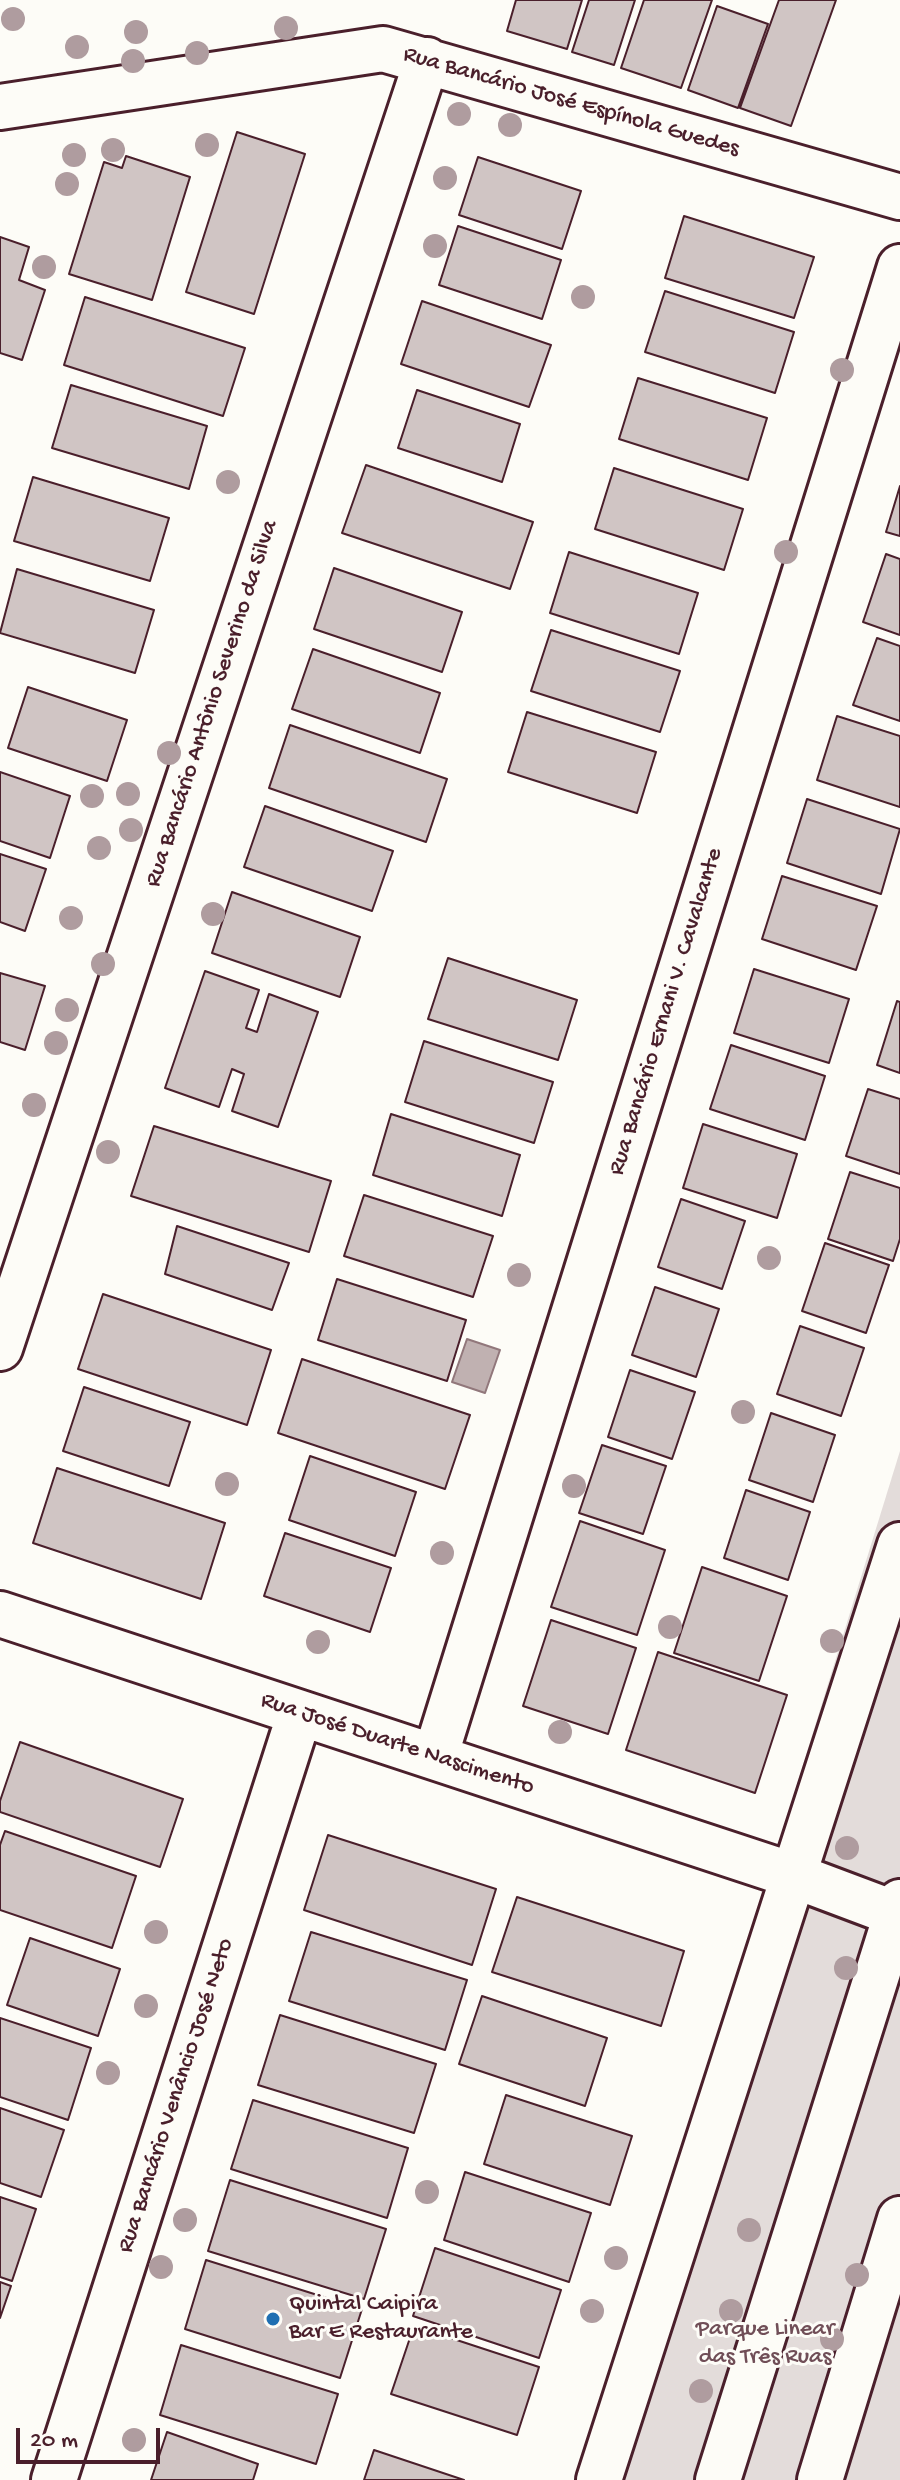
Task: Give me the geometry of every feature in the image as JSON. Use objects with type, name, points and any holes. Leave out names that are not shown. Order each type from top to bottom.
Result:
[{"type":"street","name":"Rua Bancário José Espínola Guedes","points":[[0,107],[383,49],[900,197]]},
{"type":"street","name":"Rua Bancário Antônio Severino da Silva","points":[[0,1348],[427,60]]},
{"type":"street","name":"Rua Bancário Ernani V. Cavalcante","points":[[435,1757],[900,267]]},
{"type":"street","points":[[599,2480],[900,1545]]},
{"type":"street","name":"Rua José Duarte Nascimento","points":[[0,1614],[898,1908]]},
{"type":"street","name":"Rua Bancário Venâncio José Neto","points":[[54,2480],[300,1713]]},
{"type":"street","points":[[718,2480],[898,1908]]},
{"type":"street","points":[[820,2480],[900,2219]]},
{"type":"green space","name":"Parque Linear das Três Ruas","points":[[900,1451],[900,2480],[582,2480]]},
{"type":"shaded area","points":[[467,1339],[500,1350],[485,1393],[452,1382]]},
{"type":"building","points":[[516,0],[582,0],[567,49],[507,31]]},
{"type":"building","points":[[589,0],[635,0],[614,65],[572,52]]},
{"type":"building","points":[[644,0],[712,0],[681,88],[621,68]]},
{"type":"building","points":[[779,0],[836,0],[791,126],[740,108]]},
{"type":"building","points":[[717,6],[768,24],[738,108],[688,90]]},
{"type":"building","points":[[237,132],[305,154],[254,314],[186,292]]},
{"type":"building","points":[[126,156],[190,177],[152,300],[69,274],[104,162],[122,168]]},
{"type":"building","points":[[478,157],[581,191],[562,249],[459,215]]},
{"type":"building","points":[[684,216],[814,257],[794,318],[665,278]]},
{"type":"building","points":[[458,226],[561,260],[542,319],[439,285]]},
{"type":"building","points":[[0,237],[29,247],[19,280],[45,290],[22,360],[0,353]]},
{"type":"building","points":[[665,291],[794,332],[775,393],[645,352]]},
{"type":"building","points":[[85,297],[245,348],[223,416],[64,365]]},
{"type":"building","points":[[422,301],[551,345],[529,407],[401,364]]},
{"type":"building","points":[[638,378],[767,418],[748,480],[619,439]]},
{"type":"building","points":[[71,385],[207,426],[189,489],[52,448]]},
{"type":"building","points":[[417,390],[520,424],[502,482],[398,448]]},
{"type":"building","points":[[366,465],[533,522],[510,589],[342,533]]},
{"type":"building","points":[[614,468],[743,509],[724,570],[595,529]]},
{"type":"building","points":[[33,477],[169,518],[150,581],[14,541]]},
{"type":"building","points":[[900,486],[900,536],[886,532]]},
{"type":"building","points":[[569,552],[698,593],[679,654],[550,613]]},
{"type":"building","points":[[886,554],[900,559],[900,635],[863,622]]},
{"type":"building","points":[[334,568],[462,612],[442,672],[314,629]]},
{"type":"building","points":[[17,569],[154,610],[135,673],[0,633]]},
{"type":"building","points":[[551,630],[680,671],[660,732],[531,691]]},
{"type":"building","points":[[877,638],[900,646],[900,721],[853,705]]},
{"type":"building","points":[[313,649],[440,693],[420,753],[292,709]]},
{"type":"building","points":[[28,687],[127,720],[107,781],[8,748]]},
{"type":"building","points":[[527,712],[656,752],[637,813],[508,772]]},
{"type":"building","points":[[837,716],[900,736],[900,807],[817,780]]},
{"type":"building","points":[[290,725],[447,779],[426,842],[269,788]]},
{"type":"building","points":[[0,772],[70,796],[50,858],[0,841]]},
{"type":"building","points":[[807,799],[900,829],[881,894],[787,863]]},
{"type":"building","points":[[265,806],[393,851],[372,911],[244,867]]},
{"type":"building","points":[[0,854],[46,869],[25,931],[0,922]]},
{"type":"building","points":[[782,876],[877,906],[856,970],[762,939]]},
{"type":"building","points":[[232,892],[360,937],[340,997],[212,953]]},
{"type":"building","points":[[448,958],[577,1000],[558,1060],[428,1019]]},
{"type":"building","points":[[754,969],[849,999],[829,1063],[734,1033]]},
{"type":"building","points":[[205,971],[259,990],[246,1028],[257,1032],[269,994],[318,1012],[278,1127],[232,1111],[244,1074],[232,1069],[219,1107],[165,1088]]},
{"type":"building","points":[[0,973],[45,986],[25,1050],[0,1042]]},
{"type":"building","points":[[897,1001],[900,1002],[900,1073],[877,1065]]},
{"type":"building","points":[[424,1041],[553,1082],[534,1143],[405,1102]]},
{"type":"building","points":[[731,1045],[825,1076],[805,1140],[710,1109]]},
{"type":"building","points":[[868,1089],[900,1099],[900,1174],[846,1156]]},
{"type":"building","points":[[391,1114],[520,1155],[502,1216],[373,1175]]},
{"type":"building","points":[[703,1124],[797,1154],[777,1218],[683,1188]]},
{"type":"building","points":[[154,1126],[331,1181],[309,1252],[131,1196]]},
{"type":"building","points":[[850,1172],[900,1188],[900,1239],[893,1261],[828,1239]]},
{"type":"building","points":[[364,1195],[493,1236],[473,1297],[344,1256]]},
{"type":"building","points":[[681,1199],[745,1221],[722,1289],[658,1267]]},
{"type":"building","points":[[177,1226],[289,1263],[272,1310],[165,1274]]},
{"type":"building","points":[[825,1243],[889,1265],[866,1333],[802,1311]]},
{"type":"building","points":[[337,1279],[466,1320],[447,1381],[318,1340]]},
{"type":"building","points":[[655,1287],[719,1309],[696,1377],[632,1355]]},
{"type":"building","points":[[103,1294],[271,1350],[247,1425],[78,1369]]},
{"type":"building","points":[[800,1326],[864,1348],[841,1416],[777,1394]]},
{"type":"building","points":[[302,1359],[470,1415],[445,1489],[278,1433]]},
{"type":"building","points":[[630,1370],[695,1392],[672,1459],[608,1437]]},
{"type":"building","points":[[84,1387],[190,1422],[169,1486],[63,1451]]},
{"type":"building","points":[[771,1413],[835,1435],[813,1502],[749,1480]]},
{"type":"building","points":[[602,1445],[666,1466],[643,1534],[579,1513]]},
{"type":"building","points":[[310,1456],[416,1492],[395,1556],[289,1520]]},
{"type":"building","points":[[57,1468],[225,1523],[201,1599],[33,1543]]},
{"type":"building","points":[[746,1490],[810,1512],[788,1580],[724,1558]]},
{"type":"building","points":[[580,1521],[665,1550],[637,1635],[551,1607]]},
{"type":"building","points":[[285,1533],[391,1568],[370,1632],[264,1596]]},
{"type":"building","points":[[702,1567],[787,1596],[759,1681],[674,1653]]},
{"type":"building","points":[[551,1620],[636,1648],[608,1734],[523,1706]]},
{"type":"building","points":[[658,1652],[787,1695],[755,1793],[626,1750]]},
{"type":"building","points":[[20,1742],[183,1799],[160,1867],[0,1812],[0,1801]]},
{"type":"building","points":[[5,1831],[136,1876],[112,1948],[0,1910],[0,1845]]},
{"type":"building","points":[[328,1835],[496,1889],[472,1965],[304,1910]]},
{"type":"building","points":[[517,1897],[684,1951],[661,2026],[492,1972]]},
{"type":"building","points":[[311,1932],[467,1980],[445,2050],[289,2001]]},
{"type":"building","points":[[30,1938],[120,1969],[98,2036],[7,2005]]},
{"type":"building","points":[[482,1996],[607,2038],[585,2106],[459,2064]]},
{"type":"building","points":[[280,2015],[436,2064],[414,2133],[258,2085]]},
{"type":"building","points":[[0,2018],[91,2048],[68,2120],[0,2097]]},
{"type":"building","points":[[506,2095],[632,2136],[610,2205],[484,2164]]},
{"type":"building","points":[[253,2100],[408,2148],[387,2218],[231,2169]]},
{"type":"building","points":[[0,2108],[64,2130],[41,2197],[0,2183]]},
{"type":"building","points":[[465,2172],[591,2213],[569,2282],[444,2240]]},
{"type":"building","points":[[230,2180],[386,2229],[364,2299],[208,2251]]},
{"type":"building","points":[[0,2197],[36,2209],[12,2281],[0,2277]]},
{"type":"building","points":[[435,2248],[561,2290],[539,2358],[413,2316]]},
{"type":"building","name":"Quintal Caipira Bar E Restaurante","points":[[206,2260],[362,2309],[340,2378],[185,2329]]},
{"type":"building","points":[[0,2282],[11,2286],[0,2318]]},
{"type":"building","points":[[414,2326],[539,2367],[517,2435],[391,2394]]},
{"type":"building","points":[[181,2345],[338,2394],[316,2464],[160,2415]]},
{"type":"building","points":[[167,2432],[258,2464],[253,2480],[151,2480]]},
{"type":"building","points":[[374,2450],[464,2480],[364,2480]]},
{"type":"place","name":"Quintal Caipira Bar E Restaurante","points":[[273,2319]]}]
